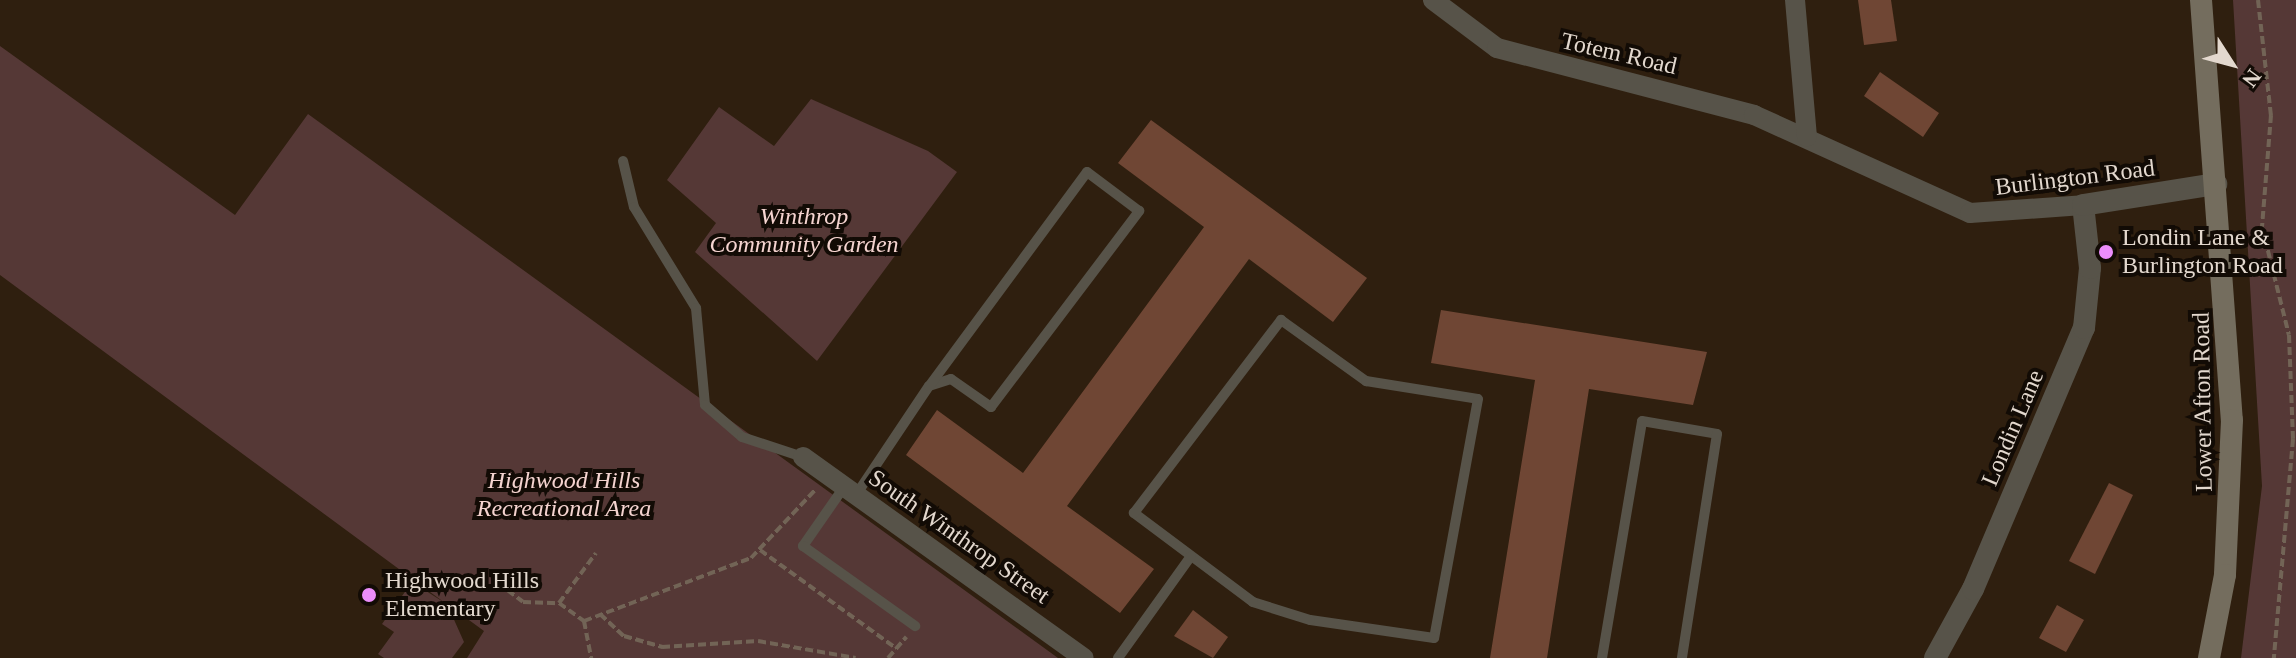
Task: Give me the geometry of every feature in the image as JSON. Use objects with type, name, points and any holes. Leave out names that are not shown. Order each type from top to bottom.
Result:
[{"type":"main road","name":"Lower Afton Road","points":[[2201,0],[2230,323],[2233,486],[2209,658]]},
{"type":"street","name":"Totem Road","points":[[1433,0],[1497,48],[1704,100],[1807,136]]},
{"type":"street","points":[[1795,0],[1807,136]]},
{"type":"street","name":"Burlington Road","points":[[1807,136],[1904,189],[1970,213],[2083,205],[2216,184]]},
{"type":"street","name":"Londin Lane","points":[[1935,658],[1973,589],[2084,328],[2090,268],[2083,205]]},
{"type":"street","name":"South Winthrop Street","points":[[803,457],[1084,658]]},
{"type":"lane","points":[[623,161],[634,207],[696,308],[705,405],[742,437],[803,457]]},
{"type":"lane","points":[[915,626],[803,546],[843,486],[929,386],[1087,172],[1139,211],[991,407],[951,379],[929,386]]},
{"type":"lane","points":[[1281,320],[1366,381],[1478,399],[1434,638],[1310,620],[1253,602],[1191,556],[1134,513],[1281,320]]},
{"type":"lane","points":[[1602,658],[1642,421],[1717,434],[1682,658]]},
{"type":"lane","points":[[1118,658],[1191,556]]},
{"type":"path","points":[[2258,0],[2271,115],[2262,227],[2289,335],[2293,439],[2274,658]]},
{"type":"path","points":[[584,621],[760,550],[843,486]]},
{"type":"path","points":[[760,550],[896,648]]},
{"type":"path","points":[[559,603],[596,553]]},
{"type":"path","points":[[498,583],[523,602],[559,603],[584,621],[591,658]]},
{"type":"path","points":[[600,614],[624,636],[662,647],[758,641],[856,658]]},
{"type":"path","points":[[888,658],[915,626]]},
{"type":"green space","points":[[2233,0],[2296,0],[2296,658],[2241,658],[2262,486]]},
{"type":"green space","name":"Highwood Hills Recreational Area","points":[[0,46],[235,215],[308,114],[1058,658],[467,658],[484,631],[447,604],[464,642],[452,658],[384,658],[378,654],[394,632],[382,624],[412,582],[445,603],[0,275]]},
{"type":"green space","name":"Winthrop Community Garden","points":[[811,99],[928,151],[957,172],[817,361],[695,252],[716,223],[667,180],[719,107],[774,146]]},
{"type":"building","points":[[1858,0],[1891,0],[1897,41],[1864,45]]},
{"type":"building","points":[[1880,72],[1939,113],[1923,137],[1864,96]]},
{"type":"building","points":[[1151,120],[1367,278],[1333,322],[1249,259],[1067,506],[1154,569],[1120,613],[906,455],[937,410],[1023,473],[1204,227],[1118,163]]},
{"type":"building","points":[[1441,310],[1707,352],[1693,405],[1589,389],[1547,658],[1490,658],[1535,380],[1431,363]]},
{"type":"building","points":[[2109,483],[2133,495],[2095,574],[2069,561]]},
{"type":"building","points":[[2057,605],[2084,620],[2066,652],[2039,638]]},
{"type":"building","points":[[1193,610],[1228,637],[1213,658],[1174,636]]},
{"type":"place","name":"Londin Lane & Burlington Road","points":[[2106,252]]},
{"type":"place","name":"Highwood Hills Elementary","points":[[369,595]]}]
